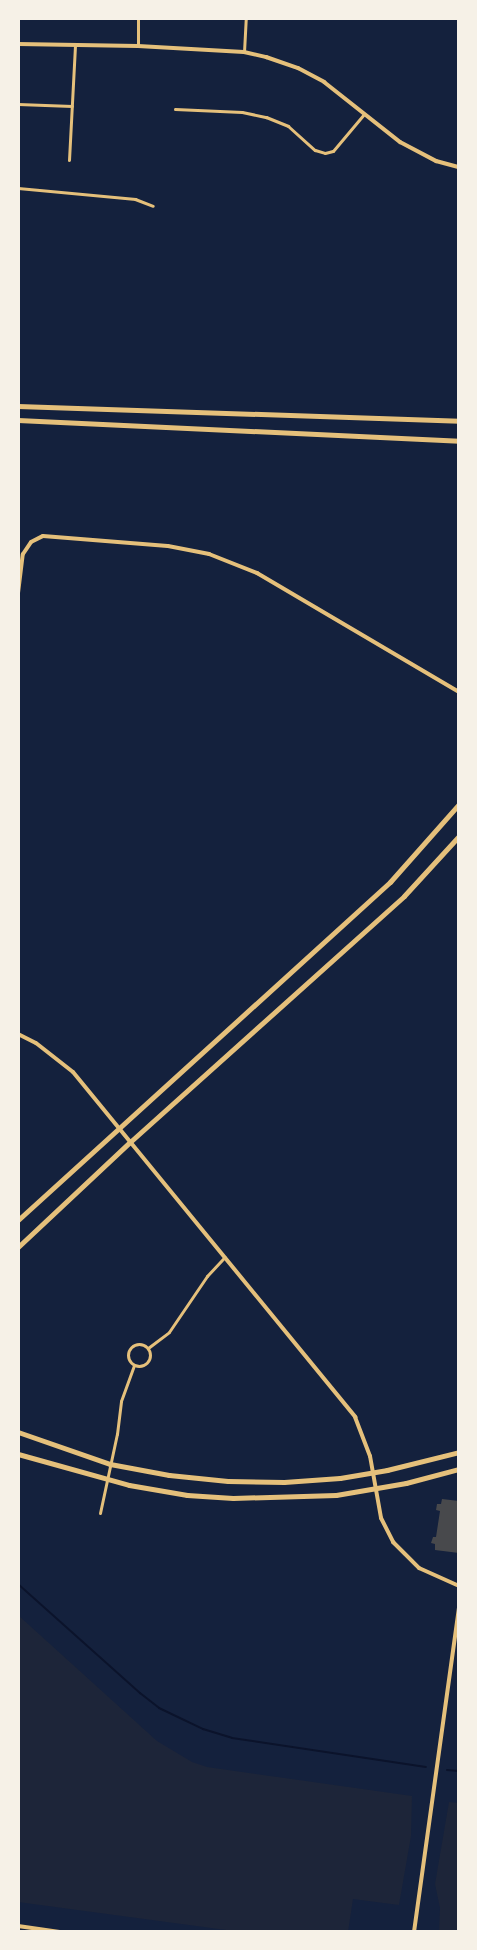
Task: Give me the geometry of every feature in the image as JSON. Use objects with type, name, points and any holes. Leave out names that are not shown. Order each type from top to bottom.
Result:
[{"type":"main road","points":[[18,406],[459,421]]},
{"type":"main road","points":[[18,420],[459,441]]},
{"type":"main road","points":[[18,1220],[390,882],[459,804]]},
{"type":"main road","points":[[18,1247],[130,1142],[404,896],[459,836]]},
{"type":"main road","points":[[18,1432],[110,1464],[169,1475],[228,1482],[304,1481],[373,1473],[459,1452]]},
{"type":"main road","points":[[18,1454],[106,1480],[161,1491],[241,1498],[309,1497],[375,1489],[459,1469]]},
{"type":"street","points":[[138,18],[138,46]]},
{"type":"street","points":[[244,52],[246,18]]},
{"type":"street","points":[[18,44],[138,46],[244,52],[266,57],[309,74],[400,142],[436,161],[459,167]]},
{"type":"street","points":[[69,160],[75,46]]},
{"type":"street","points":[[18,104],[72,106]]},
{"type":"street","points":[[175,109],[242,112],[266,117],[288,126],[315,150],[325,153],[333,151],[364,114]]},
{"type":"street","points":[[18,188],[135,199],[153,206]]},
{"type":"street","points":[[18,593],[23,554],[31,542],[43,536],[168,546],[234,562],[459,692]]},
{"type":"street","points":[[18,1034],[36,1043],[73,1072],[354,1417],[367,1446],[386,1530],[404,1556],[419,1568],[459,1586]]},
{"type":"street","points":[[148,1348],[169,1332],[207,1276],[225,1256]]},
{"type":"street","points":[[140,1344],[148,1348],[150,1356],[146,1364],[134,1365],[128,1358],[129,1349],[140,1344]]},
{"type":"street","points":[[100,1513],[121,1401],[134,1365]]},
{"type":"street","points":[[414,1932],[459,1606]]},
{"type":"street","points":[[18,1926],[60,1932]]},
{"type":"shaded area","points":[[18,1615],[157,1741],[192,1762],[207,1767],[412,1796],[411,1836],[399,1905],[353,1899],[348,1932],[241,1932],[18,1902]]},
{"type":"shaded area","points":[[449,1802],[459,1803],[459,1932],[439,1932],[440,1908],[435,1884]]},
{"type":"building","points":[[442,1499],[459,1501],[459,1553],[435,1550],[435,1544],[431,1543],[433,1537],[436,1537],[440,1511],[436,1510],[437,1504],[441,1504]]},
{"type":"waterway","points":[[18,1584],[159,1708],[203,1729],[232,1738],[426,1767]]},
{"type":"waterway","points":[[447,1770],[459,1771]]}]
